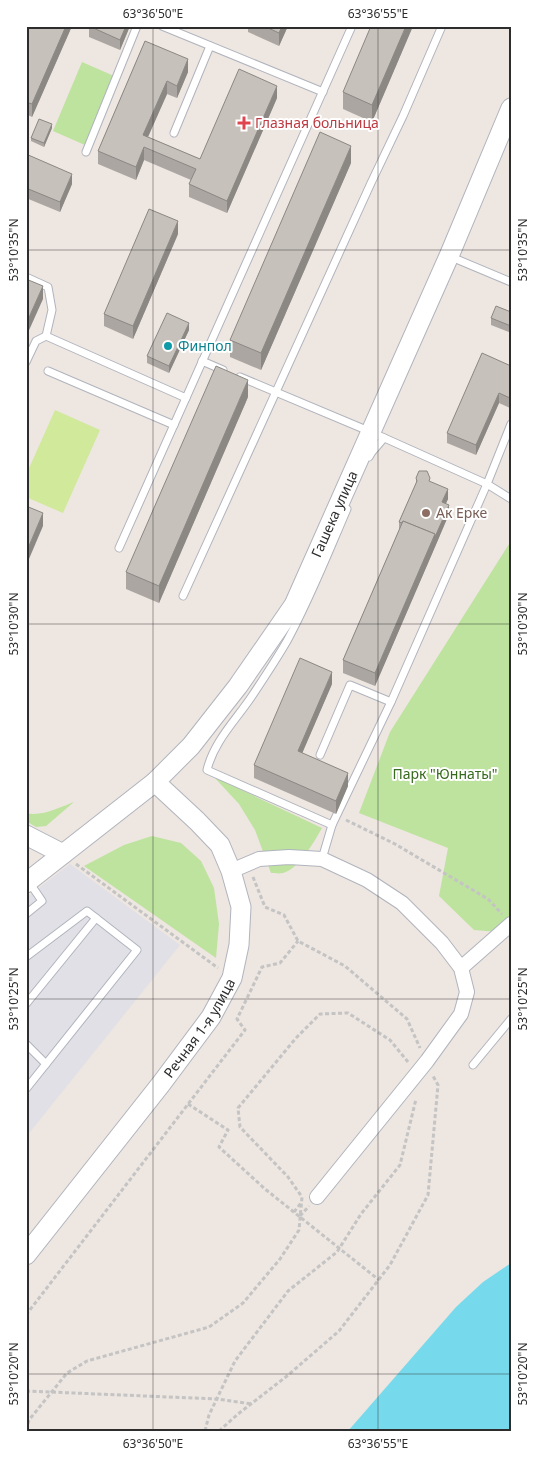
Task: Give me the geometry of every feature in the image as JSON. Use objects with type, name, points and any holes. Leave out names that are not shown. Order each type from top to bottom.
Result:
[{"type":"main road","name":"Гашека улица","points":[[28,882],[155,782],[191,746],[238,686],[294,605],[378,435],[448,256],[511,108]]},
{"type":"main road","name":"Речная 1-я улица","points":[[26,1255],[161,1084],[211,1017],[232,978],[239,945],[241,907],[231,870],[220,846],[198,821],[155,782]]},
{"type":"main road","points":[[26,834],[63,854]]},
{"type":"street","points":[[231,870],[259,860],[289,857],[322,860],[366,880],[402,903],[442,943],[461,968],[467,992],[461,1014],[414,1077],[317,1197]]},
{"type":"street","points":[[461,968],[509,926]]},
{"type":"lane","points":[[86,152],[137,26]]},
{"type":"lane","points":[[162,26],[323,92]]},
{"type":"lane","points":[[119,548],[352,26]]},
{"type":"lane","points":[[183,596],[403,116],[442,26]]},
{"type":"lane","points":[[174,133],[210,46]]},
{"type":"lane","points":[[448,256],[511,282]]},
{"type":"lane","points":[[26,277],[48,287],[52,310],[46,336]]},
{"type":"lane","points":[[46,336],[186,398]]},
{"type":"lane","points":[[26,362],[36,341],[46,336]]},
{"type":"lane","points":[[202,361],[378,435],[487,484],[511,499]]},
{"type":"lane","points":[[48,371],[174,425]]},
{"type":"lane","points":[[322,860],[336,815],[391,702],[487,484],[511,424]]},
{"type":"lane","points":[[368,460],[378,435]]},
{"type":"lane","points":[[332,825],[207,770],[210,758],[230,724],[252,697],[287,641],[349,504]]},
{"type":"lane","points":[[320,755],[350,685],[391,702]]},
{"type":"lane","points":[[26,914],[42,901],[28,882]]},
{"type":"lane","points":[[26,957],[87,911],[137,950],[26,1089]]},
{"type":"lane","points":[[26,1004],[96,918]]},
{"type":"lane","points":[[474,1065],[511,1020]]},
{"type":"lane","points":[[26,1044],[46,1064]]},
{"type":"path","points":[[336,815],[394,844],[488,899],[509,926]]},
{"type":"path","points":[[63,854],[232,978]]},
{"type":"path","points":[[26,1315],[245,1030],[237,1020],[262,967],[280,963],[298,942]]},
{"type":"path","points":[[26,1430],[29,1420],[67,1373],[87,1361],[209,1327],[243,1303],[280,1259],[299,1230],[302,1197],[288,1177],[240,1127],[238,1108],[296,1038],[320,1014],[348,1013],[390,1040],[409,1063],[418,1088],[400,1165],[361,1214],[339,1249],[288,1291],[235,1361],[209,1415],[205,1431]]},
{"type":"path","points":[[188,1104],[228,1130],[219,1146],[265,1189],[379,1280]]},
{"type":"path","points":[[26,1391],[217,1399],[252,1404]]},
{"type":"shaded area","points":[[70,864],[180,945],[26,1137],[26,898]]},
{"type":"green space","points":[[82,62],[114,76],[85,145],[53,131]]},
{"type":"green space","points":[[55,410],[100,430],[63,513],[26,497],[26,475]]},
{"type":"green space","name":"Парк \"Юннаты\"","points":[[511,541],[511,933],[474,930],[439,896],[448,848],[359,813],[390,732]]},
{"type":"green space","points":[[214,777],[322,828],[306,854],[295,866],[283,873],[271,873],[255,830],[239,804]]},
{"type":"green space","points":[[74,802],[46,826],[36,827],[26,821],[26,813],[45,813]]},
{"type":"green space","points":[[152,836],[181,843],[201,861],[214,888],[219,924],[216,958],[84,866],[124,845]]},
{"type":"water","points":[[511,1263],[511,1431],[348,1431],[456,1307],[483,1282]]},
{"type":"building","points":[[26,26],[66,26],[32,104],[26,102]]},
{"type":"building","points":[[89,26],[126,26],[120,40]]},
{"type":"building","points":[[264,26],[282,26],[279,33]]},
{"type":"building","points":[[371,26],[406,26],[372,105],[343,92]]},
{"type":"building","name":"Глазная больница","points":[[145,41],[188,59],[177,86],[167,81],[143,135],[200,159],[239,69],[277,86],[227,201],[189,184],[196,169],[144,147],[136,167],[98,151]]},
{"type":"building","points":[[39,119],[52,124],[44,143],[31,138]]},
{"type":"building","points":[[320,132],[351,146],[261,353],[230,340]]},
{"type":"building","points":[[26,154],[72,174],[60,202],[26,188]]},
{"type":"building","points":[[149,209],[178,221],[133,326],[104,314]]},
{"type":"building","points":[[26,279],[43,286],[26,324]]},
{"type":"building","points":[[496,306],[511,312],[511,326],[491,318]]},
{"type":"building","name":"Финпол","points":[[167,313],[189,323],[169,366],[147,356]]},
{"type":"building","points":[[482,353],[511,366],[511,397],[499,393],[476,445],[447,433]]},
{"type":"building","points":[[216,366],[248,380],[159,586],[126,572]]},
{"type":"building","name":"Ак Ерке","points":[[419,471],[427,471],[430,478],[429,481],[448,489],[442,502],[449,505],[435,537],[435,534],[403,521],[402,523],[399,522],[417,481],[416,478]]},
{"type":"building","points":[[26,506],[43,513],[26,553]]},
{"type":"building","points":[[403,521],[435,534],[375,673],[343,660]]},
{"type":"building","points":[[300,658],[332,672],[298,751],[348,773],[336,801],[254,765]]},
{"type":"place","name":"Глазная больница","points":[[244,123]]},
{"type":"place","name":"Финпол","points":[[168,346]]},
{"type":"place","name":"Ак Ерке","points":[[426,513]]}]
